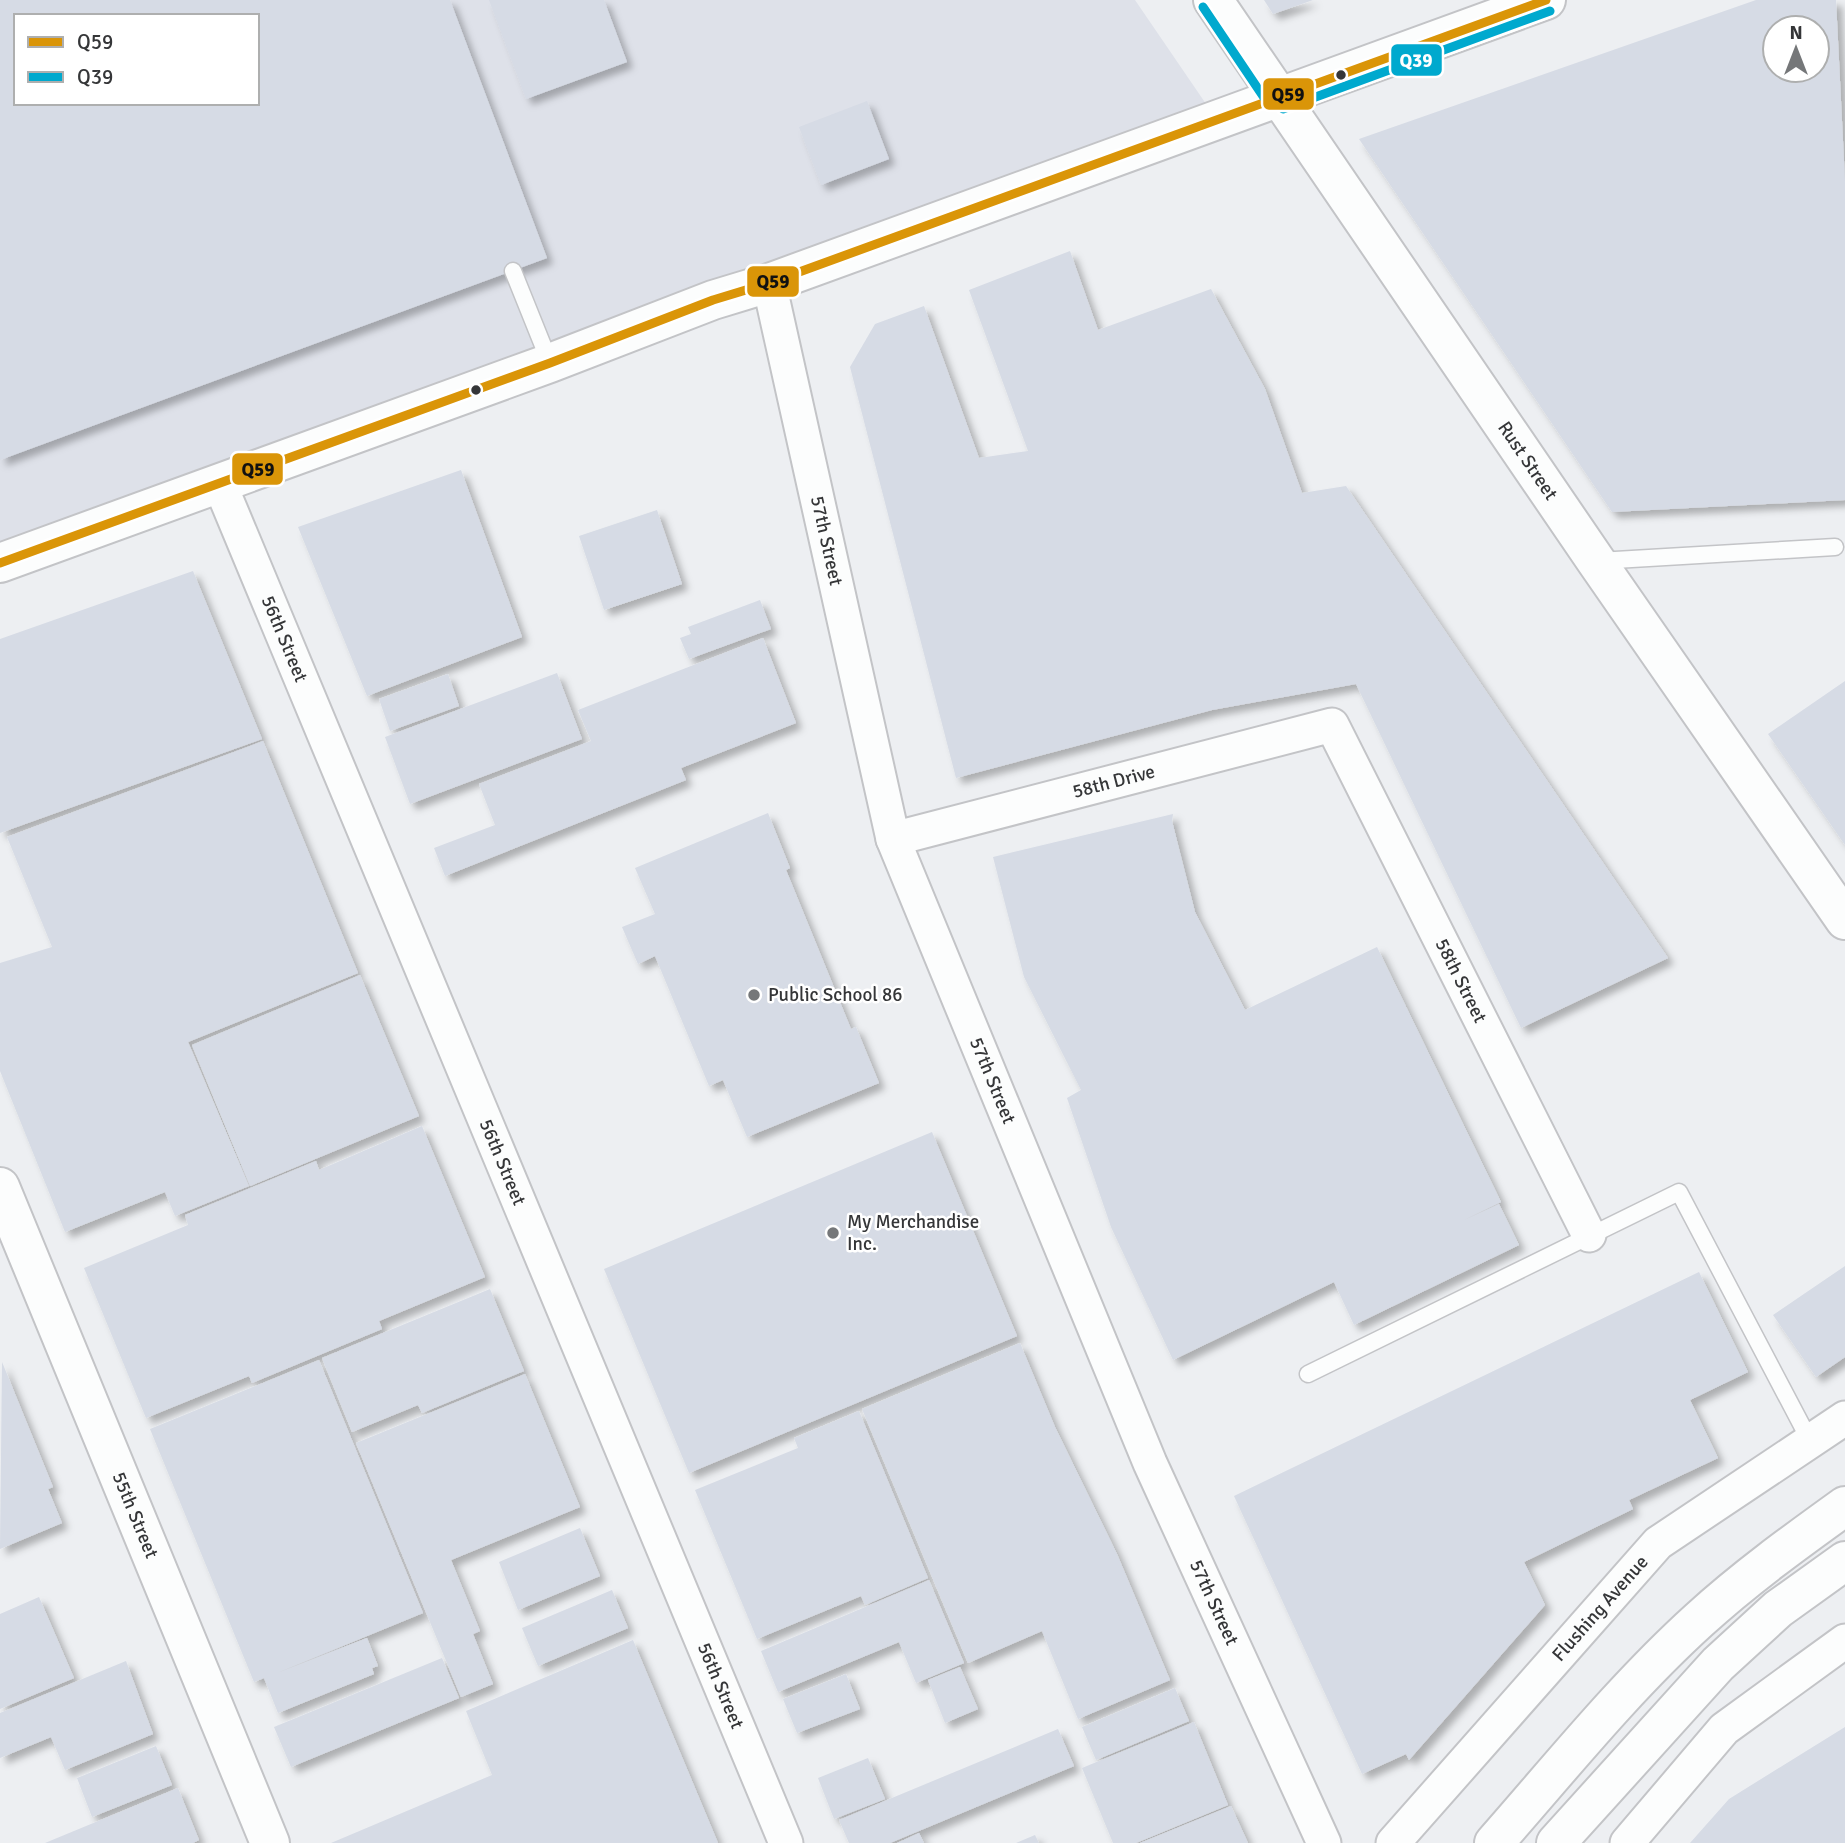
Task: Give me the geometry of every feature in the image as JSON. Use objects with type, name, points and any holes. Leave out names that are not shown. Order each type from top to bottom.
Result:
[{"type":"main road","name":"Rust Street","points":[[1213,0],[1845,920]]},
{"type":"main road","points":[[0,563],[550,363],[713,300],[769,283],[1546,0]]},
{"type":"main road","name":"55th Street","points":[[0,1187],[270,1843]]},
{"type":"main road","points":[[1494,1843],[1629,1690],[1698,1621],[1767,1562],[1845,1506]]},
{"type":"main road","points":[[1556,1843],[1718,1664],[1778,1609],[1845,1561]]},
{"type":"street","name":"57th Street","points":[[769,283],[893,839],[1150,1463],[1324,1843]]},
{"type":"street","name":"56th Street","points":[[219,482],[786,1843]]},
{"type":"street","name":"58th Drive","points":[[893,839],[1332,725]]},
{"type":"street","name":"58th Street","points":[[1332,725],[1590,1235]]},
{"type":"street","name":"Flushing Avenue","points":[[1393,1843],[1658,1544],[1845,1418]]},
{"type":"street","points":[[1628,1843],[1724,1729],[1845,1641]]},
{"type":"lane","points":[[513,271],[550,363]]},
{"type":"lane","points":[[1596,561],[1835,547]]},
{"type":"lane","points":[[1308,1374],[1679,1192],[1810,1441]]},
{"type":"shaded area","points":[[0,0],[1135,0],[1217,120],[0,563]]},
{"type":"building","points":[[0,0],[450,0],[547,258],[0,460]]},
{"type":"building","points":[[489,0],[604,0],[627,62],[526,99]]},
{"type":"building","points":[[1264,0],[1313,0],[1273,14]]},
{"type":"building","points":[[1756,0],[1836,0],[1845,181],[1845,500],[1612,512],[1359,139]]},
{"type":"building","points":[[867,101],[889,159],[821,185],[799,127]]},
{"type":"building","points":[[1070,251],[1098,330],[1211,289],[1265,389],[1302,493],[1346,486],[1668,958],[1521,1028],[1356,684],[1212,710],[956,778],[850,367],[875,324],[924,306],[979,458],[1028,451],[969,290]]},
{"type":"building","points":[[461,470],[522,637],[367,696],[298,527]]},
{"type":"building","points":[[657,510],[682,584],[604,610],[579,536]]},
{"type":"building","points":[[193,571],[262,739],[0,833],[0,639]]},
{"type":"building","points":[[760,600],[771,629],[689,659],[680,638],[691,634],[688,627]]},
{"type":"building","points":[[763,638],[796,723],[681,768],[686,780],[445,876],[434,848],[495,825],[479,784],[591,741],[578,710]]},
{"type":"building","points":[[557,673],[582,739],[410,804],[385,737]]},
{"type":"building","points":[[448,674],[459,706],[390,731],[379,699]]},
{"type":"building","points":[[1845,681],[1845,845],[1768,734]]},
{"type":"building","points":[[263,741],[358,973],[188,1042],[249,1186],[175,1216],[165,1192],[65,1232],[0,1071],[0,963],[52,947],[7,837]]},
{"type":"building","name":"Public School 86","points":[[768,813],[790,868],[786,870],[851,1029],[856,1027],[879,1083],[747,1137],[723,1080],[709,1086],[655,956],[638,964],[622,927],[655,914],[635,868]]},
{"type":"building","points":[[1173,814],[1172,821],[1195,912],[1245,1010],[1377,947],[1501,1202],[1464,1220],[1499,1204],[1519,1245],[1354,1325],[1334,1282],[1173,1360],[1111,1227],[1067,1098],[1081,1090],[1024,977],[993,857]]},
{"type":"building","points":[[360,975],[419,1116],[250,1186],[192,1045]]},
{"type":"building","points":[[422,1126],[485,1277],[379,1321],[382,1329],[252,1383],[249,1376],[146,1418],[84,1268],[188,1225],[185,1215],[316,1161],[319,1170]]},
{"type":"building","points":[[932,1132],[1017,1336],[689,1473],[604,1269]]},
{"type":"building","points":[[1845,1266],[1845,1357],[1816,1377],[1773,1315]]},
{"type":"building","points":[[1699,1272],[1748,1372],[1690,1400],[1718,1458],[1629,1500],[1633,1509],[1524,1562],[1545,1605],[1409,1760],[1406,1754],[1362,1774],[1234,1496]]},
{"type":"building","points":[[490,1289],[524,1371],[422,1413],[418,1405],[352,1432],[322,1358]]},
{"type":"building","points":[[1020,1343],[1055,1427],[1117,1554],[1170,1680],[1078,1719],[1042,1631],[968,1663],[862,1409]]},
{"type":"building","points":[[319,1360],[423,1613],[277,1673],[367,1638],[378,1666],[372,1668],[374,1674],[278,1713],[264,1678],[254,1682],[150,1429]]},
{"type":"building","points":[[2,1362],[53,1487],[48,1489],[62,1523],[0,1549]]},
{"type":"building","points":[[525,1374],[580,1507],[451,1560],[480,1631],[473,1634],[493,1684],[461,1697],[356,1443]]},
{"type":"building","points":[[859,1411],[928,1578],[865,1605],[861,1596],[757,1639],[695,1490],[798,1448],[794,1438]]},
{"type":"building","points":[[580,1528],[600,1576],[518,1610],[499,1562]]},
{"type":"building","points":[[929,1580],[964,1663],[916,1683],[899,1642],[778,1692],[761,1651]]},
{"type":"building","points":[[612,1590],[628,1628],[538,1666],[522,1628]]},
{"type":"building","points":[[39,1597],[74,1678],[0,1709],[0,1614]]},
{"type":"building","points":[[633,1640],[718,1843],[331,1843],[492,1775],[466,1711]]},
{"type":"building","points":[[442,1658],[459,1698],[291,1767],[274,1727]]},
{"type":"building","points":[[126,1661],[153,1734],[65,1770],[51,1737],[0,1758],[0,1713]]},
{"type":"building","points":[[960,1667],[978,1709],[945,1723],[928,1680]]},
{"type":"building","points":[[846,1674],[860,1709],[797,1733],[783,1699]]},
{"type":"building","points":[[1175,1688],[1189,1721],[1096,1760],[1082,1727]]},
{"type":"building","points":[[1194,1722],[1228,1805],[1136,1843],[1113,1843],[1082,1768]]},
{"type":"building","points":[[1845,1727],[1845,1843],[1690,1843],[1729,1799]]},
{"type":"building","points":[[1058,1729],[1074,1766],[890,1843],[849,1843],[839,1820]]},
{"type":"building","points":[[156,1746],[172,1785],[92,1817],[77,1778]]},
{"type":"building","points":[[868,1758],[885,1799],[834,1819],[818,1778]]},
{"type":"building","points":[[178,1788],[199,1840],[193,1843],[45,1843]]},
{"type":"building","points":[[1231,1806],[1248,1843],[1140,1843]]},
{"type":"building","points":[[919,1833],[924,1843],[897,1843]]},
{"type":"building","points":[[1035,1835],[1039,1843],[1016,1843]]},
{"type":"transit line","name":"Q59","points":[[0,563],[550,363],[713,300],[769,283],[1546,0]]},
{"type":"transit line","name":"Q39","points":[[1203,7],[1269,105]]},
{"type":"transit line","name":"Q39","points":[[1283,109],[1550,11]]},
{"type":"place","name":"Public School 86","points":[[754,995]]},
{"type":"place","name":"My Merchandise Inc.","points":[[833,1233]]}]
